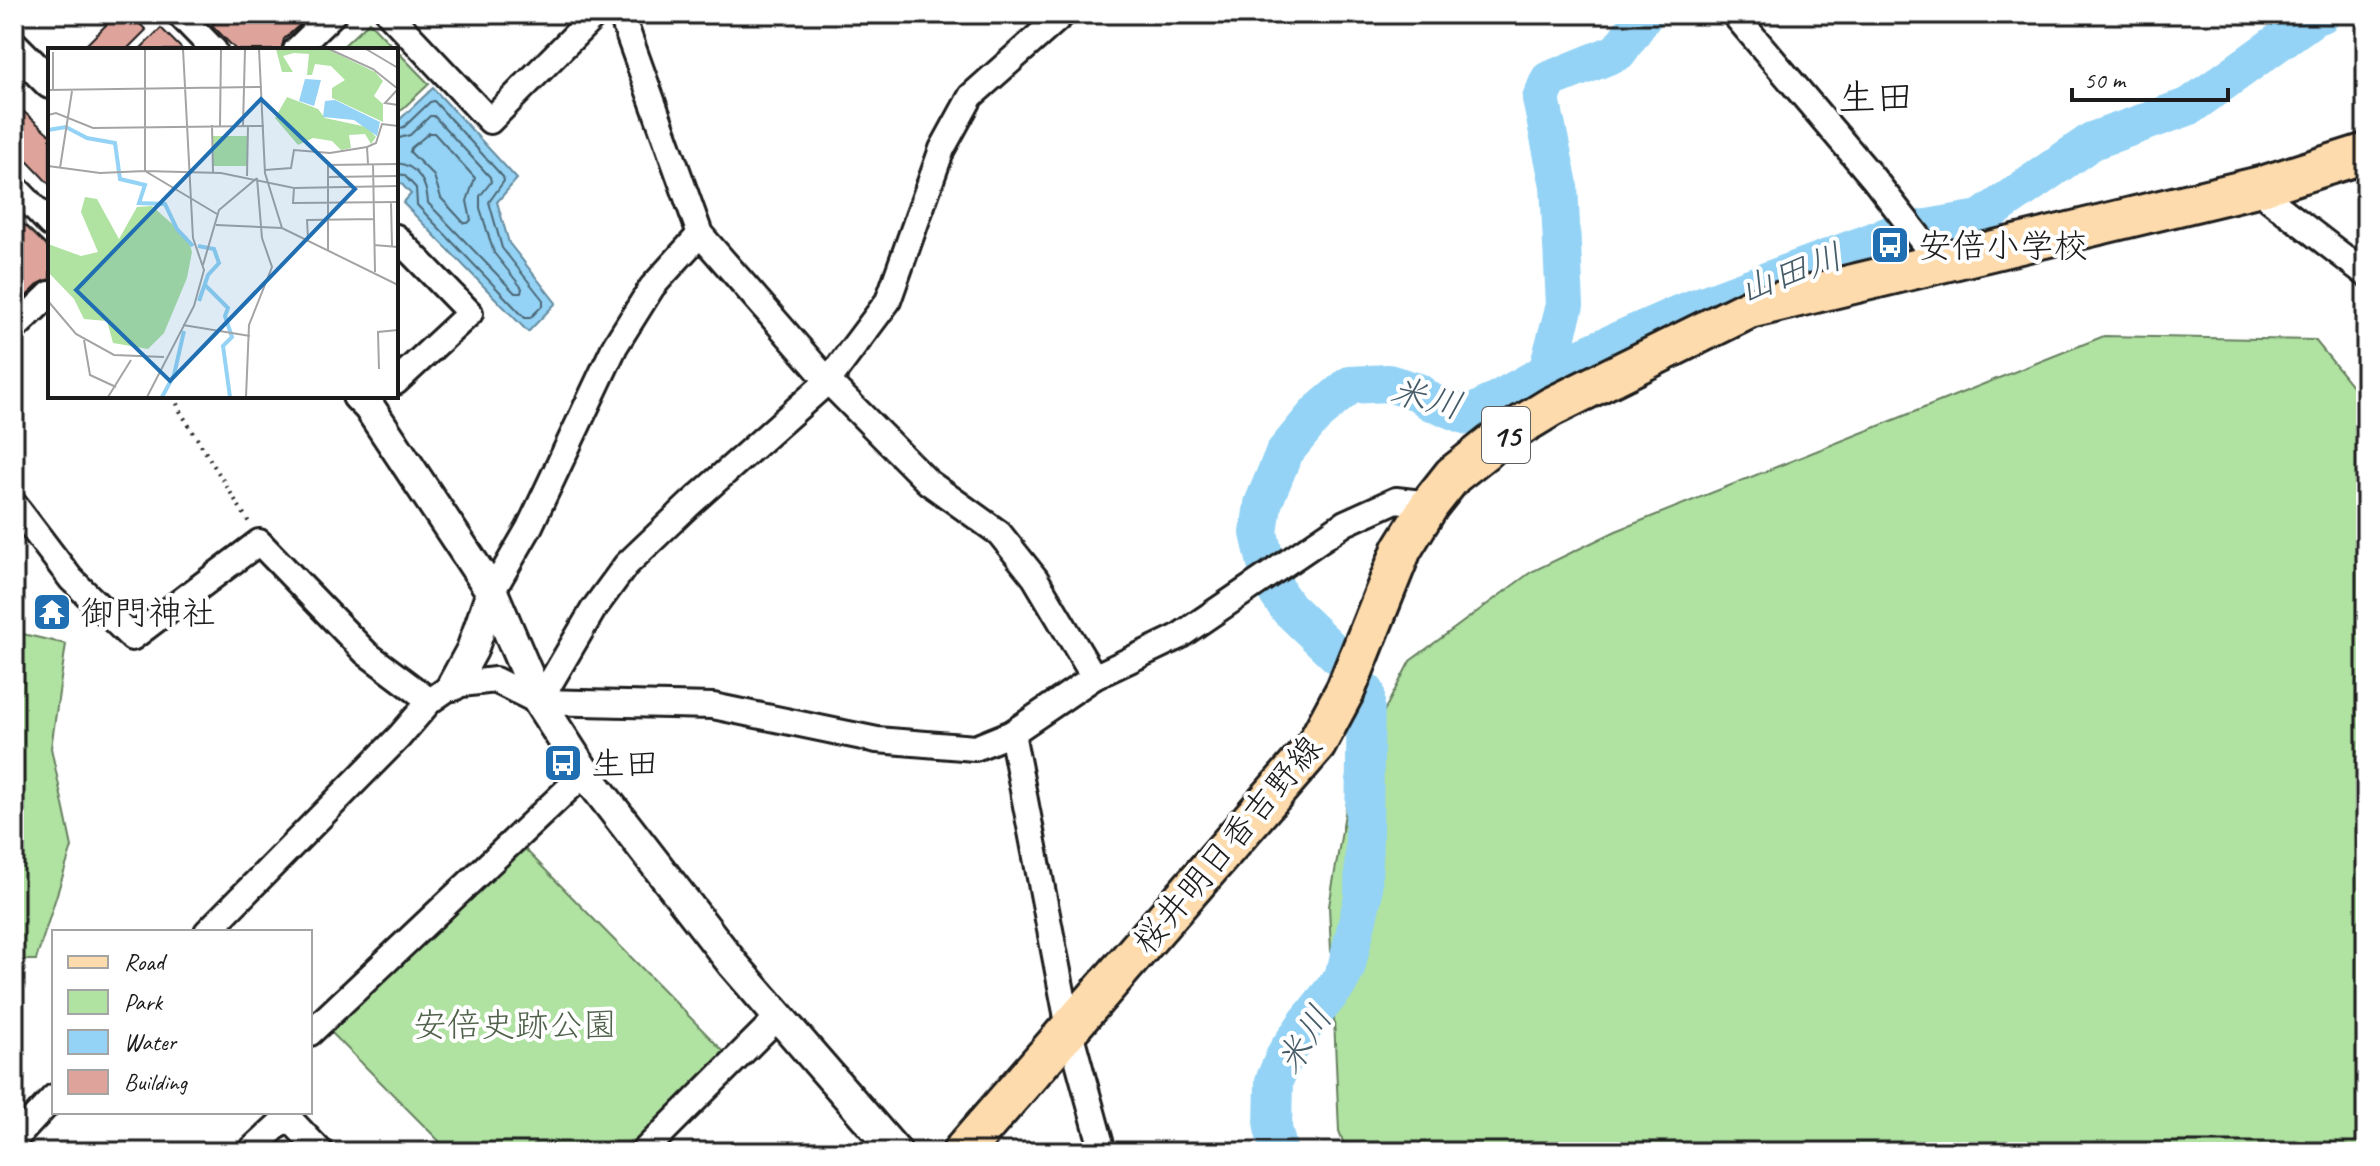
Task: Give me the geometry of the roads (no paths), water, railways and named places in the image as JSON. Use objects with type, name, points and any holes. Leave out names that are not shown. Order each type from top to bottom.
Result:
[{"type":"main road","name":"桜井明日香吉野線","points":[[962,1152],[1316,745],[1346,689],[1402,549],[1430,504],[1453,475],[1500,438],[1551,407],[1749,309],[2265,185],[2366,153]]},
{"type":"street","points":[[179,14],[212,48]]},
{"type":"street","points":[[298,48],[333,14]]},
{"type":"street","points":[[389,14],[490,121],[596,14]]},
{"type":"street","points":[[621,14],[700,234],[828,381],[928,482],[999,533],[1035,578],[1094,677]]},
{"type":"street","points":[[539,702],[593,610],[626,565],[828,381],[888,301],[942,149],[971,96],[1063,14]]},
{"type":"street","points":[[1734,14],[1873,178],[1939,263]]},
{"type":"street","points":[[14,47],[48,81]]},
{"type":"street","points":[[2265,185],[2269,199],[2366,274]]},
{"type":"street","points":[[14,186],[48,222]]},
{"type":"street","points":[[209,930],[441,693],[472,650],[492,592],[529,528],[615,346],[652,287],[700,234]]},
{"type":"street","points":[[398,239],[470,313],[398,380]]},
{"type":"street","points":[[14,329],[48,296]]},
{"type":"street","points":[[369,400],[492,592],[539,702],[585,773],[733,964],[896,1152]]},
{"type":"street","points":[[14,504],[71,579],[132,638],[259,542],[366,653],[441,693],[495,680],[539,702],[713,706],[877,740],[975,748],[1012,733],[1094,677],[1178,637],[1345,523],[1396,500],[1430,504]]},
{"type":"street","points":[[1012,733],[1069,1028],[1103,1152]]},
{"type":"street","points":[[312,1031],[585,773]]},
{"type":"street","points":[[643,1152],[779,1016]]},
{"type":"street","points":[[14,1140],[52,1099]]},
{"type":"street","points":[[249,1152],[285,1114],[321,1152]]},
{"type":"water","points":[[433,88],[517,179],[497,202],[509,243],[556,303],[528,332],[403,203],[411,194],[398,180],[398,121]]},
{"type":"waterway","name":"米川","points":[[1547,372],[1565,305],[1559,185],[1541,99],[1549,80],[1618,52],[1645,14]]},
{"type":"waterway","name":"山田川","points":[[1337,655],[1288,608],[1278,594],[1267,568],[1259,533],[1263,504],[1284,453],[1317,413],[1350,385],[1388,383],[1418,392],[1431,402],[1468,416],[1547,372],[1681,313],[1892,234],[1980,219],[2092,141],[2190,106],[2322,14]]},
{"type":"waterway","name":"米川","points":[[1279,1152],[1273,1128],[1274,1081],[1286,1053],[1346,969],[1363,897],[1366,692]]},
{"type":"place","name":"安倍小学校","points":[[1890,245]]},
{"type":"place","name":"御門神社","points":[[52,612]]},
{"type":"place","name":"生田","points":[[563,763]]},
{"type":"district","name":"生田","points":[[1876,97]]},
{"type":"park label","name":"安倍史跡公園","points":[[515,1024]]}]
